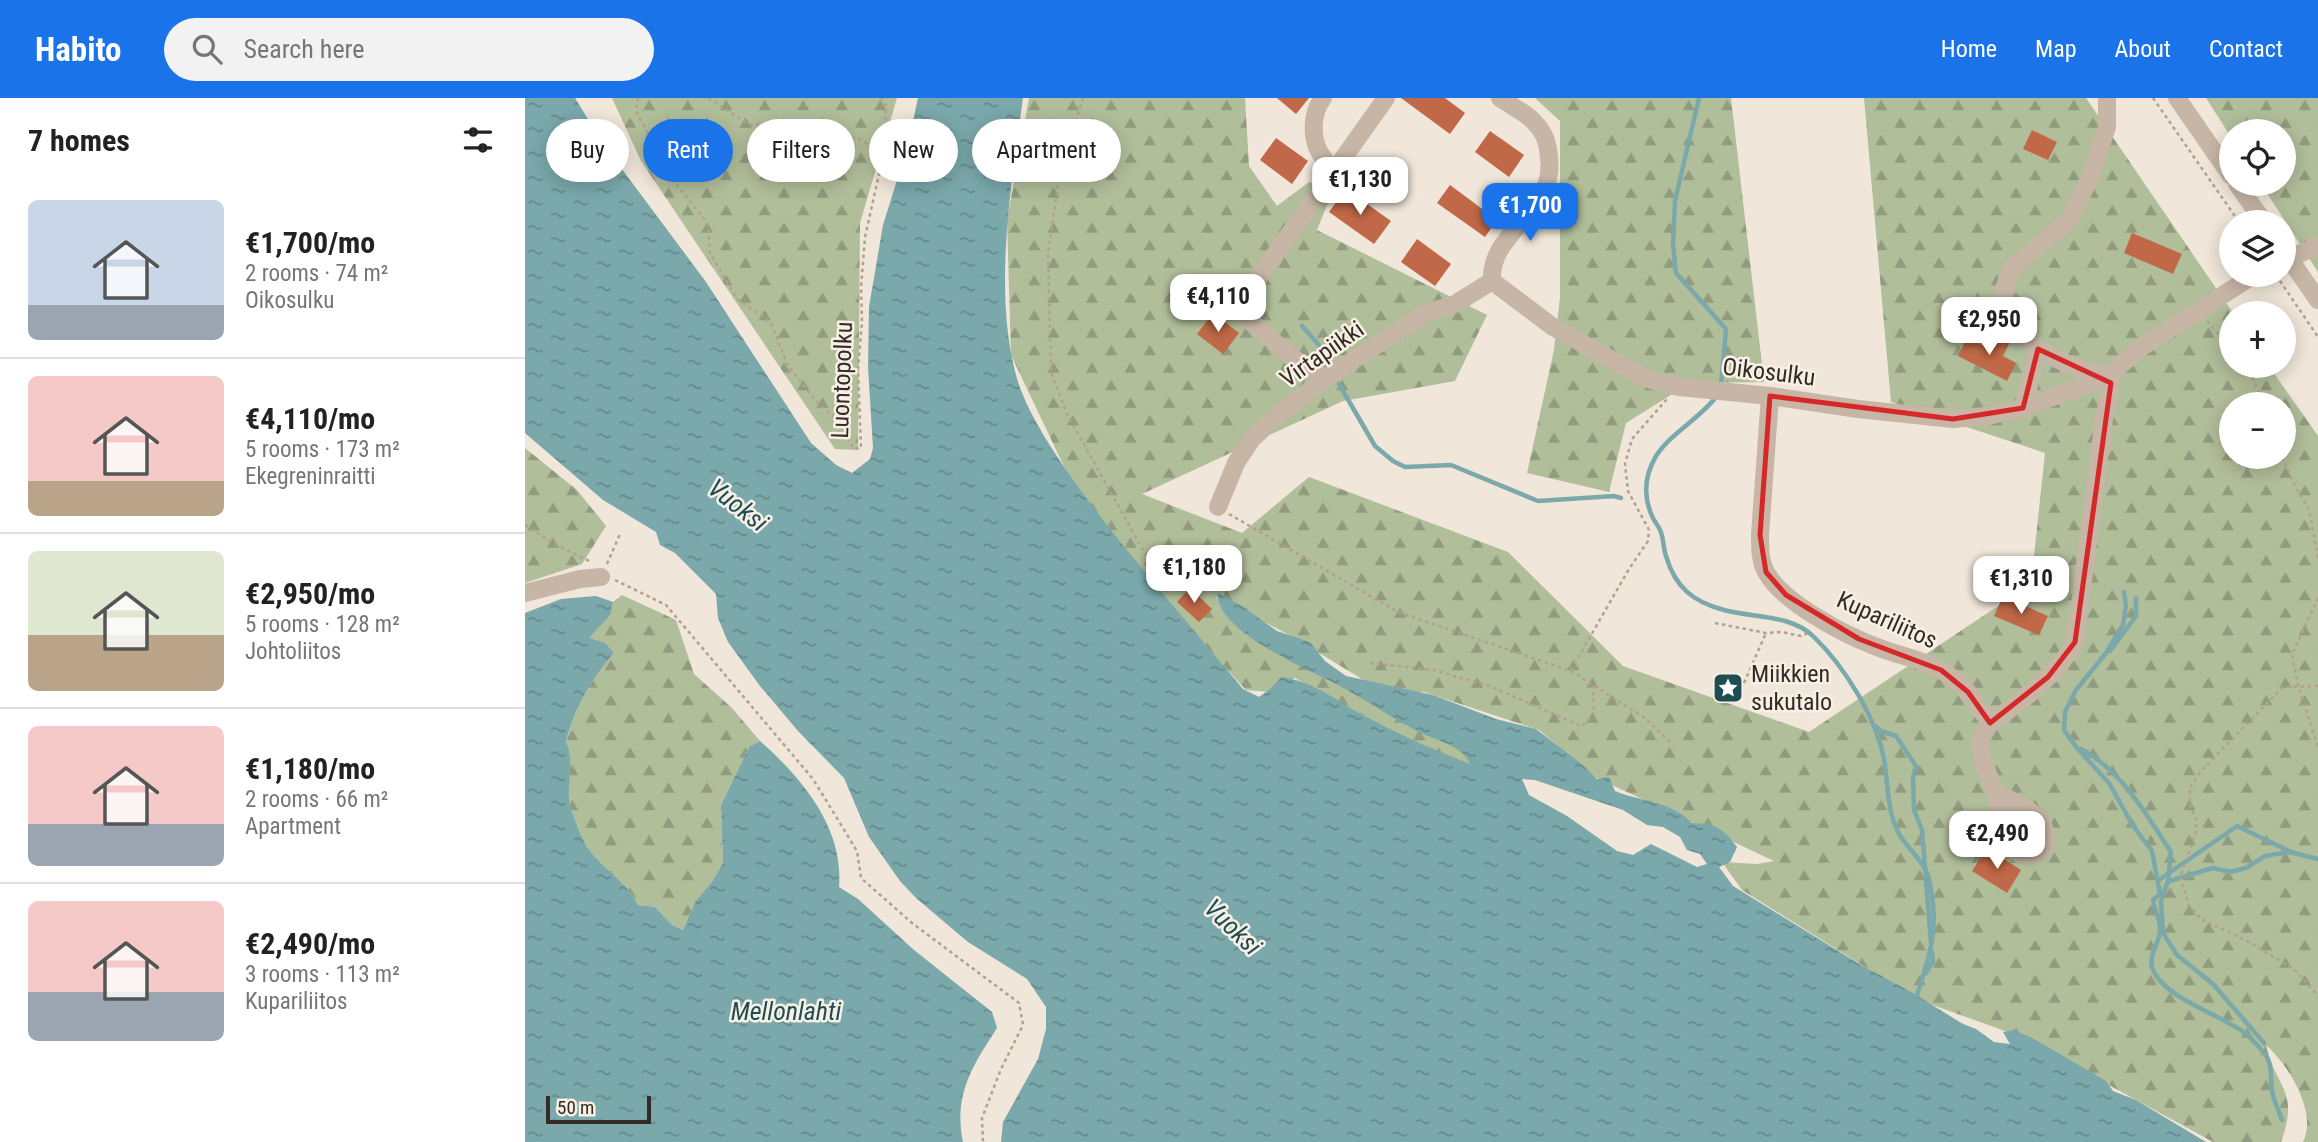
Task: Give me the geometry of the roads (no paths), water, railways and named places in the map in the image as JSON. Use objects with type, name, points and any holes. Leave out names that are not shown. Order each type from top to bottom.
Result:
[{"type":"street","points":[[1323,98],[1316,108],[1314,124],[1317,148],[1333,171]]},
{"type":"street","points":[[1327,378],[1293,358],[1236,309],[1386,98]]},
{"type":"street","points":[[1492,281],[1496,254],[1534,208],[1549,184],[1550,164],[1547,141],[1535,122],[1500,98]]},
{"type":"street","points":[[1996,793],[1982,759],[1980,739],[1990,723],[2015,706],[2066,659],[2075,642],[2104,419],[2112,383],[2107,377],[2067,364],[2038,349],[2014,328],[2002,304],[2005,286],[2013,268],[2069,220],[2091,176],[2103,140],[2107,127],[2107,98]]},
{"type":"street","points":[[2177,98],[2219,159]]},
{"type":"street","points":[[2296,253],[2318,246]]},
{"type":"street","points":[[2296,271],[2318,300]]},
{"type":"street","name":"Virtapiikki","points":[[1217,507],[1236,463],[1252,439],[1280,413],[1327,378],[1426,313],[1455,304],[1492,281]]},
{"type":"street","name":"Oikosulku","points":[[1492,281],[1553,327],[1643,377],[1679,387],[1954,419],[1988,416],[2023,408],[2107,377],[2139,349],[2235,287]]},
{"type":"street","points":[[2023,408],[2038,349]]},
{"type":"street","name":"Kupariliitos","points":[[1770,396],[1760,535],[1760,549],[1766,572],[1786,595],[1841,630],[1875,646],[1941,670],[1968,692],[1990,723]]},
{"type":"street","points":[[525,593],[580,579],[601,577]]},
{"type":"water","name":"Vuoksi","points":[[525,98],[575,98],[588,119],[546,119],[546,182],[629,182],[629,179],[706,282],[811,443],[836,465],[852,473],[870,459],[873,448],[868,367],[869,307],[883,225],[896,182],[958,182],[958,119],[913,119],[918,98],[1023,98],[1020,119],[972,119],[972,182],[1012,182],[1006,241],[1006,314],[1010,349],[1023,396],[1053,450],[1098,514],[1243,689],[1259,697],[1281,677],[1293,679],[1325,692],[1391,730],[1470,764],[1454,747],[1407,726],[1348,690],[1266,648],[1231,621],[1221,607],[1218,593],[1277,631],[1310,642],[1325,661],[1346,676],[1433,695],[1496,719],[1536,729],[1597,779],[1609,777],[1615,791],[1666,806],[1692,823],[1718,828],[1737,847],[1730,862],[1719,867],[1733,886],[1861,965],[1976,1029],[1994,1042],[2010,1044],[2003,1032],[2014,1030],[2036,1040],[2106,1081],[2113,1091],[2136,1100],[2206,1142],[1001,1142],[1003,1122],[1038,1059],[1046,1029],[1046,1007],[1027,979],[968,942],[900,881],[869,837],[844,778],[798,731],[728,642],[718,618],[716,594],[675,553],[660,545],[656,532],[603,500],[525,433]],"holes":[[[1522,779],[1535,780],[1623,810],[1647,825],[1663,827],[1680,837],[1687,850],[1700,854],[1707,864],[1697,867],[1651,844],[1633,855],[1617,851],[1567,816],[1529,795]]]},
{"type":"water","name":"Mellonlahti","points":[[596,596],[613,602],[611,614],[589,638],[605,643],[614,653],[585,694],[566,742],[570,759],[570,804],[588,848],[628,889],[638,905],[655,907],[672,925],[683,930],[695,902],[723,863],[721,805],[749,747],[760,741],[791,771],[817,806],[835,844],[839,887],[858,899],[914,950],[992,1012],[997,1028],[973,1068],[963,1095],[963,1142],[525,1142],[525,613],[561,599]]},
{"type":"waterway","points":[[1699,98],[1675,201],[1673,244],[1676,273],[1726,329],[1721,385]]},
{"type":"waterway","points":[[1302,326],[1319,345],[1329,367]]},
{"type":"waterway","points":[[1339,384],[1375,446],[1405,467],[1451,465],[1538,501],[1614,496],[1621,498]]},
{"type":"waterway","points":[[1716,397],[1669,440],[1656,456],[1649,471],[1649,508],[1661,533],[1670,567],[1687,592],[1713,607],[1783,620],[1805,630],[1836,662],[1857,693],[1880,743],[1894,824],[1925,869],[1931,886],[1933,930],[1916,999]]},
{"type":"waterway","points":[[2124,592],[2126,606],[2123,625],[2106,653],[2076,690],[2065,712],[2064,730],[2109,783],[2133,826],[2152,851],[2160,894],[2153,900],[2160,927],[2151,962],[2158,978],[2180,997],[2236,1027],[2261,1049],[2269,1062],[2273,1094],[2282,1120]]},
{"type":"waterway","points":[[2110,651],[2136,616],[2136,598]]},
{"type":"waterway","points":[[1875,726],[1896,736],[1916,766],[1913,778],[1914,810],[1922,830],[1931,943]]},
{"type":"waterway","points":[[2081,749],[2096,758],[2121,781],[2171,852],[2168,881],[2161,901],[2163,933],[2177,955],[2213,984],[2264,1043]]},
{"type":"waterway","points":[[2159,880],[2237,826],[2293,853]]},
{"type":"waterway","points":[[2169,881],[2213,868],[2230,872],[2246,868],[2265,856],[2290,852],[2318,859]]},
{"type":"waterway","points":[[1926,973],[1933,961],[1932,952]]},
{"type":"place","name":"Miikkien sukutalo","points":[[1728,688]]}]
